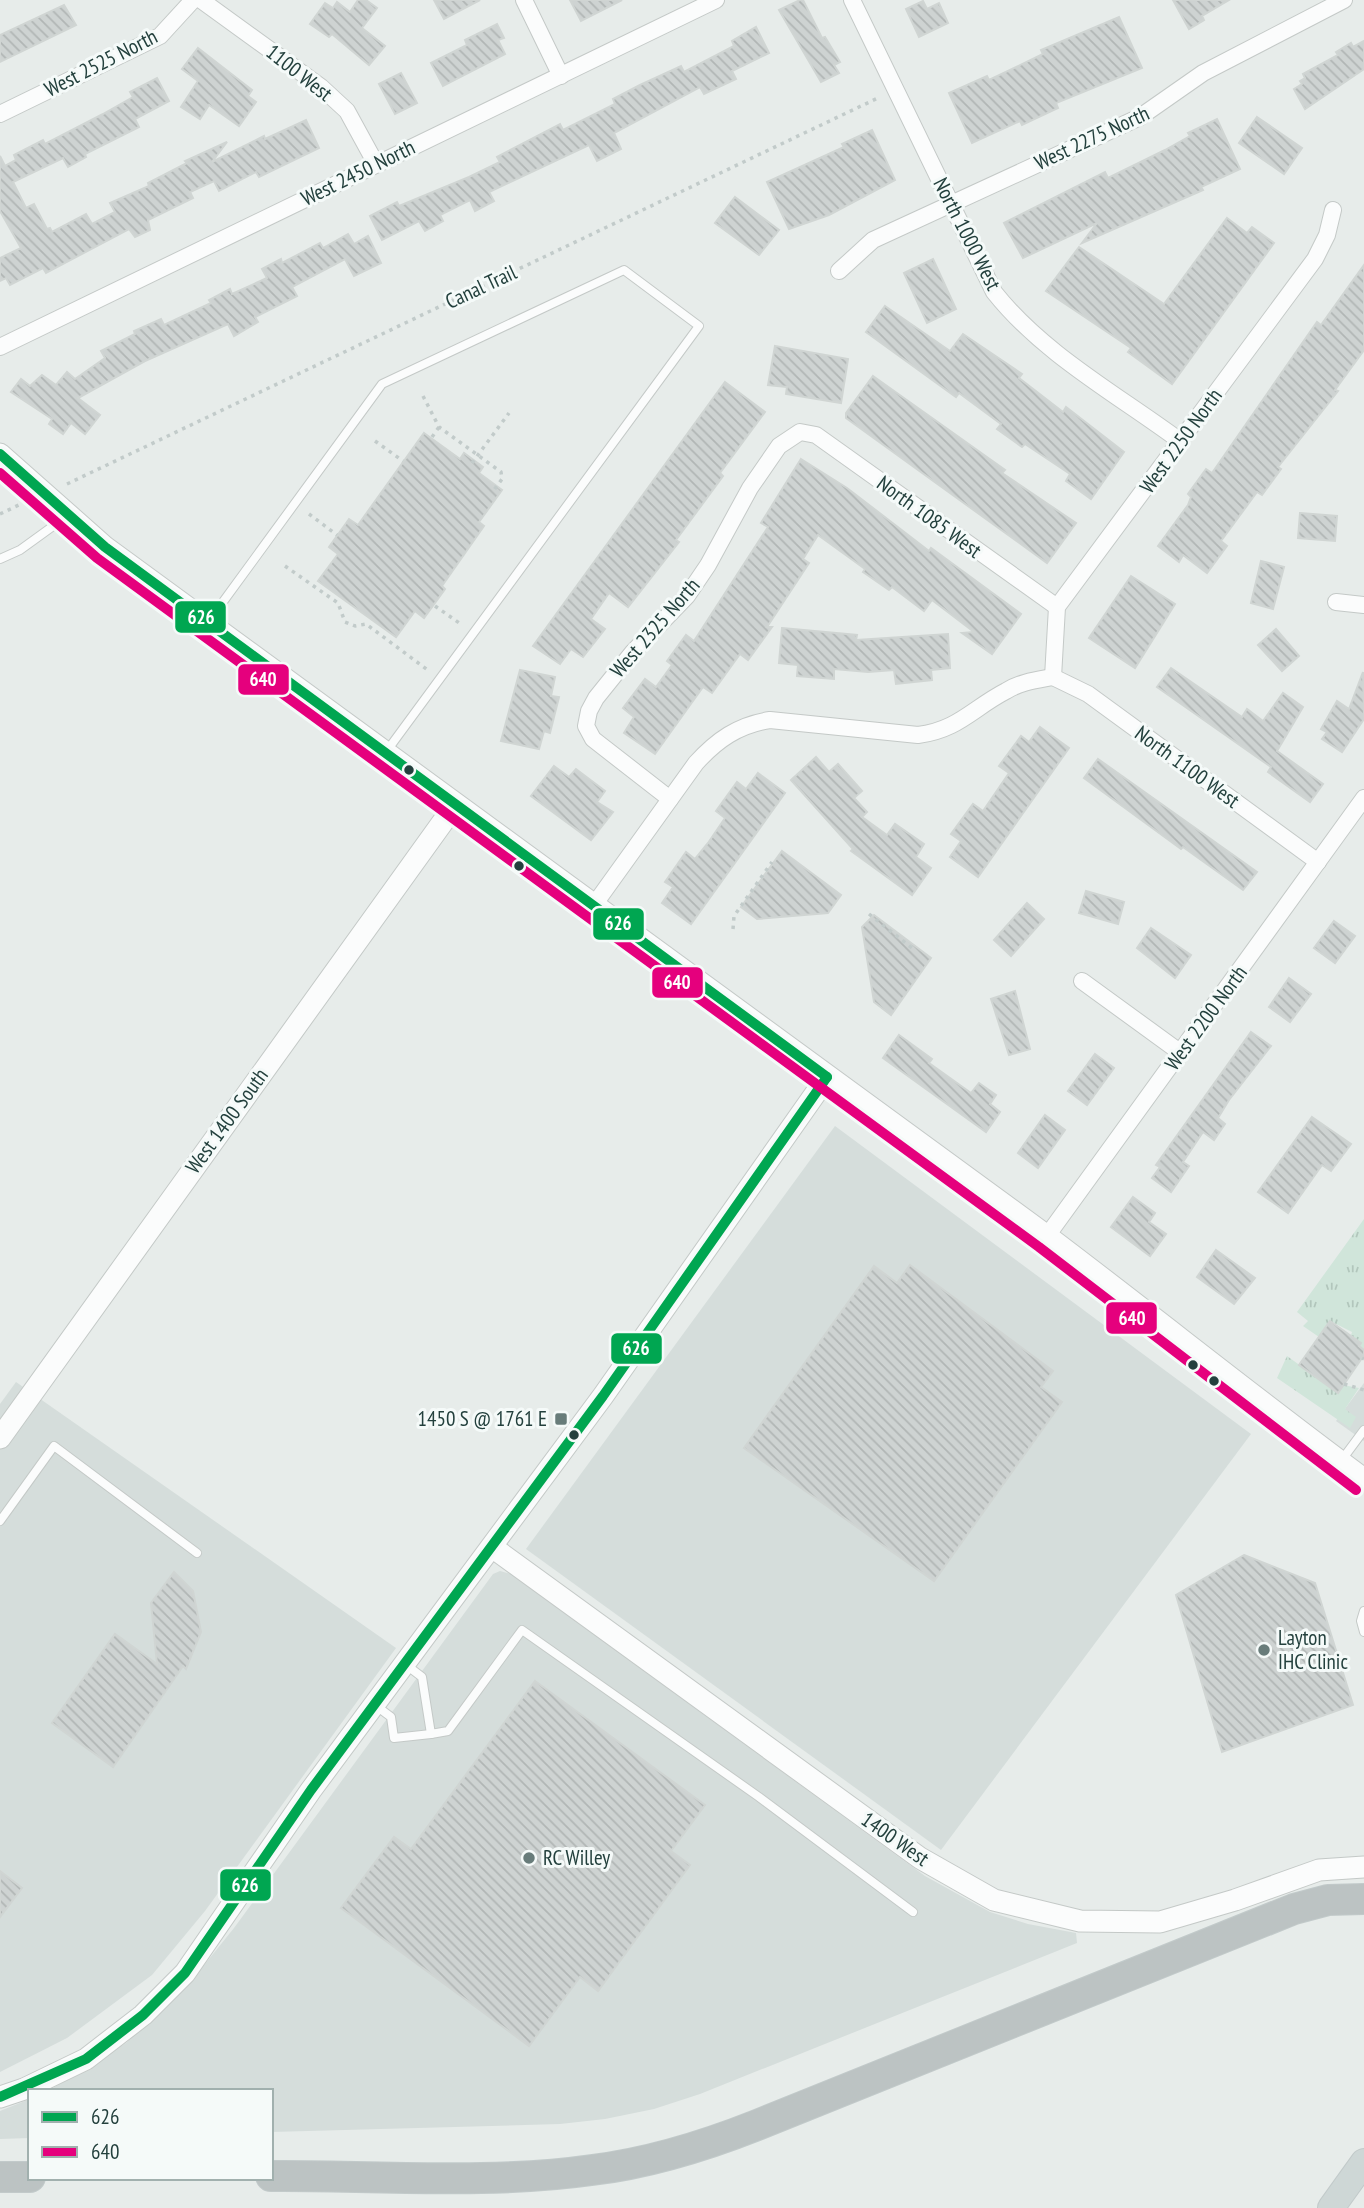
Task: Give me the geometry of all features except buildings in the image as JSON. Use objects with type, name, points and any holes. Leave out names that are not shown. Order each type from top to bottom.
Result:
[{"type":"highway","points":[[273,2176],[519,2176],[594,2170],[666,2156],[757,2125],[1294,1909],[1328,1900],[1364,1899]]},
{"type":"highway","points":[[0,2177],[28,2177]]},
{"type":"main road","points":[[1331,2208],[1364,2162]]},
{"type":"street","name":"West 2525 North","points":[[0,114],[160,36],[193,0]]},
{"type":"street","name":"1100 West","points":[[201,0],[321,87],[347,111],[376,163]]},
{"type":"street","points":[[524,0],[561,76]]},
{"type":"street","name":"West 2450 North","points":[[0,347],[716,0]]},
{"type":"street","name":"North 1000 West","points":[[852,0],[994,292],[1013,315],[1038,338],[1180,441]]},
{"type":"street","name":"West 2275 North","points":[[839,271],[873,240],[1140,117],[1203,73],[1344,0]]},
{"type":"street","name":"West 2250 North","points":[[1057,607],[1315,259],[1327,235],[1332,210]]},
{"type":"street","name":"North 1085 West","points":[[800,432],[816,435],[1057,607]]},
{"type":"street","name":"West 2325 North","points":[[670,799],[602,748],[586,726],[589,711],[596,698],[633,652],[687,596],[708,565],[750,488],[779,446],[800,432]]},
{"type":"street","points":[[0,454],[67,516],[207,623],[1047,1236],[1165,1325],[1255,1399],[1364,1479]]},
{"type":"street","points":[[1336,602],[1364,606]]},
{"type":"street","points":[[594,905],[713,744],[752,723],[770,720],[918,735],[933,733],[970,716],[1005,691],[1028,681],[1054,677],[1057,607]]},
{"type":"street","name":"North 1100 West","points":[[1054,677],[1088,694],[1318,862]]},
{"type":"street","name":"West 2200 North","points":[[1047,1236],[1364,798]]},
{"type":"street","name":"West 1400 South","points":[[0,1438],[455,805]]},
{"type":"street","points":[[1082,981],[1181,1053]]},
{"type":"street","points":[[0,2097],[24,2089],[86,2059],[143,2015],[185,1973],[311,1790],[603,1396],[827,1077]]},
{"type":"street","name":"1400 West","points":[[492,1547],[920,1858],[994,1900],[1080,1922],[1160,1922],[1235,1900],[1319,1870],[1364,1867]]},
{"type":"lane","points":[[207,623],[382,384],[624,270],[699,326],[385,753]]},
{"type":"lane","points":[[0,559],[20,550],[67,516]]},
{"type":"lane","points":[[1341,1462],[1364,1430]]},
{"type":"lane","points":[[0,1521],[54,1447],[197,1553]]},
{"type":"lane","points":[[1364,1611],[1361,1621],[1364,1632]]},
{"type":"lane","points":[[375,1705],[391,1717],[394,1738],[448,1731],[522,1630],[759,1797],[913,1912]]},
{"type":"lane","points":[[405,1664],[422,1677],[431,1734]]},
{"type":"path","name":"Canal Trail","points":[[67,484],[896,90]]},
{"type":"path","points":[[423,396],[439,427],[503,475],[494,490]]},
{"type":"path","points":[[471,463],[509,413]]},
{"type":"path","points":[[432,437],[439,427]]},
{"type":"path","points":[[375,441],[403,461]]},
{"type":"path","points":[[0,514],[23,503]]},
{"type":"path","points":[[309,514],[337,535]]},
{"type":"path","points":[[285,566],[338,603],[345,622],[355,626],[366,624],[429,671]]},
{"type":"path","points":[[435,606],[462,625]]},
{"type":"path","points":[[733,929],[734,916],[772,862]]},
{"type":"path","points":[[869,914],[912,948]]},
{"type":"path","points":[[1344,1384],[1364,1390]]},
{"type":"shaded area","points":[[835,1126],[1251,1434],[941,1850],[526,1549]]},
{"type":"shaded area","points":[[16,1382],[396,1648],[205,1911],[152,1975],[67,2038],[0,2072],[0,1404]]},
{"type":"shaded area","points":[[1364,1383],[1364,1441],[1336,1421]]},
{"type":"shaded area","points":[[500,1571],[511,1574],[925,1876],[990,1912],[1028,1924],[1076,1933],[1077,1943],[700,2094],[654,2109],[605,2119],[560,2124],[273,2132],[273,2089],[51,2089],[126,2043],[188,1985],[234,1928],[493,1574]]},
{"type":"shaded area","points":[[28,2100],[28,2138],[0,2139],[0,2111]]},
{"type":"green space","points":[[1364,1219],[1363,1349],[1359,1346],[1361,1343],[1351,1335],[1352,1332],[1330,1321],[1319,1337],[1303,1326],[1308,1321],[1297,1312]]},
{"type":"green space","points":[[1287,1356],[1337,1392],[1343,1385],[1359,1388],[1345,1409],[1356,1417],[1350,1428],[1277,1378]]},
{"type":"transit line","name":"626","points":[[0,454],[105,547],[827,1077]]},
{"type":"transit line","name":"640","points":[[0,473],[97,558],[1039,1247],[1356,1490]]},
{"type":"transit line","name":"626","points":[[0,2097],[86,2059],[143,2015],[185,1973],[311,1790],[603,1396],[827,1077]]},
{"type":"place","name":"1450 S @ 1761 E","points":[[561,1419]]},
{"type":"place","name":"Layton IHC Clinic","points":[[1264,1650]]},
{"type":"place","name":"RC Willey","points":[[529,1858]]}]
